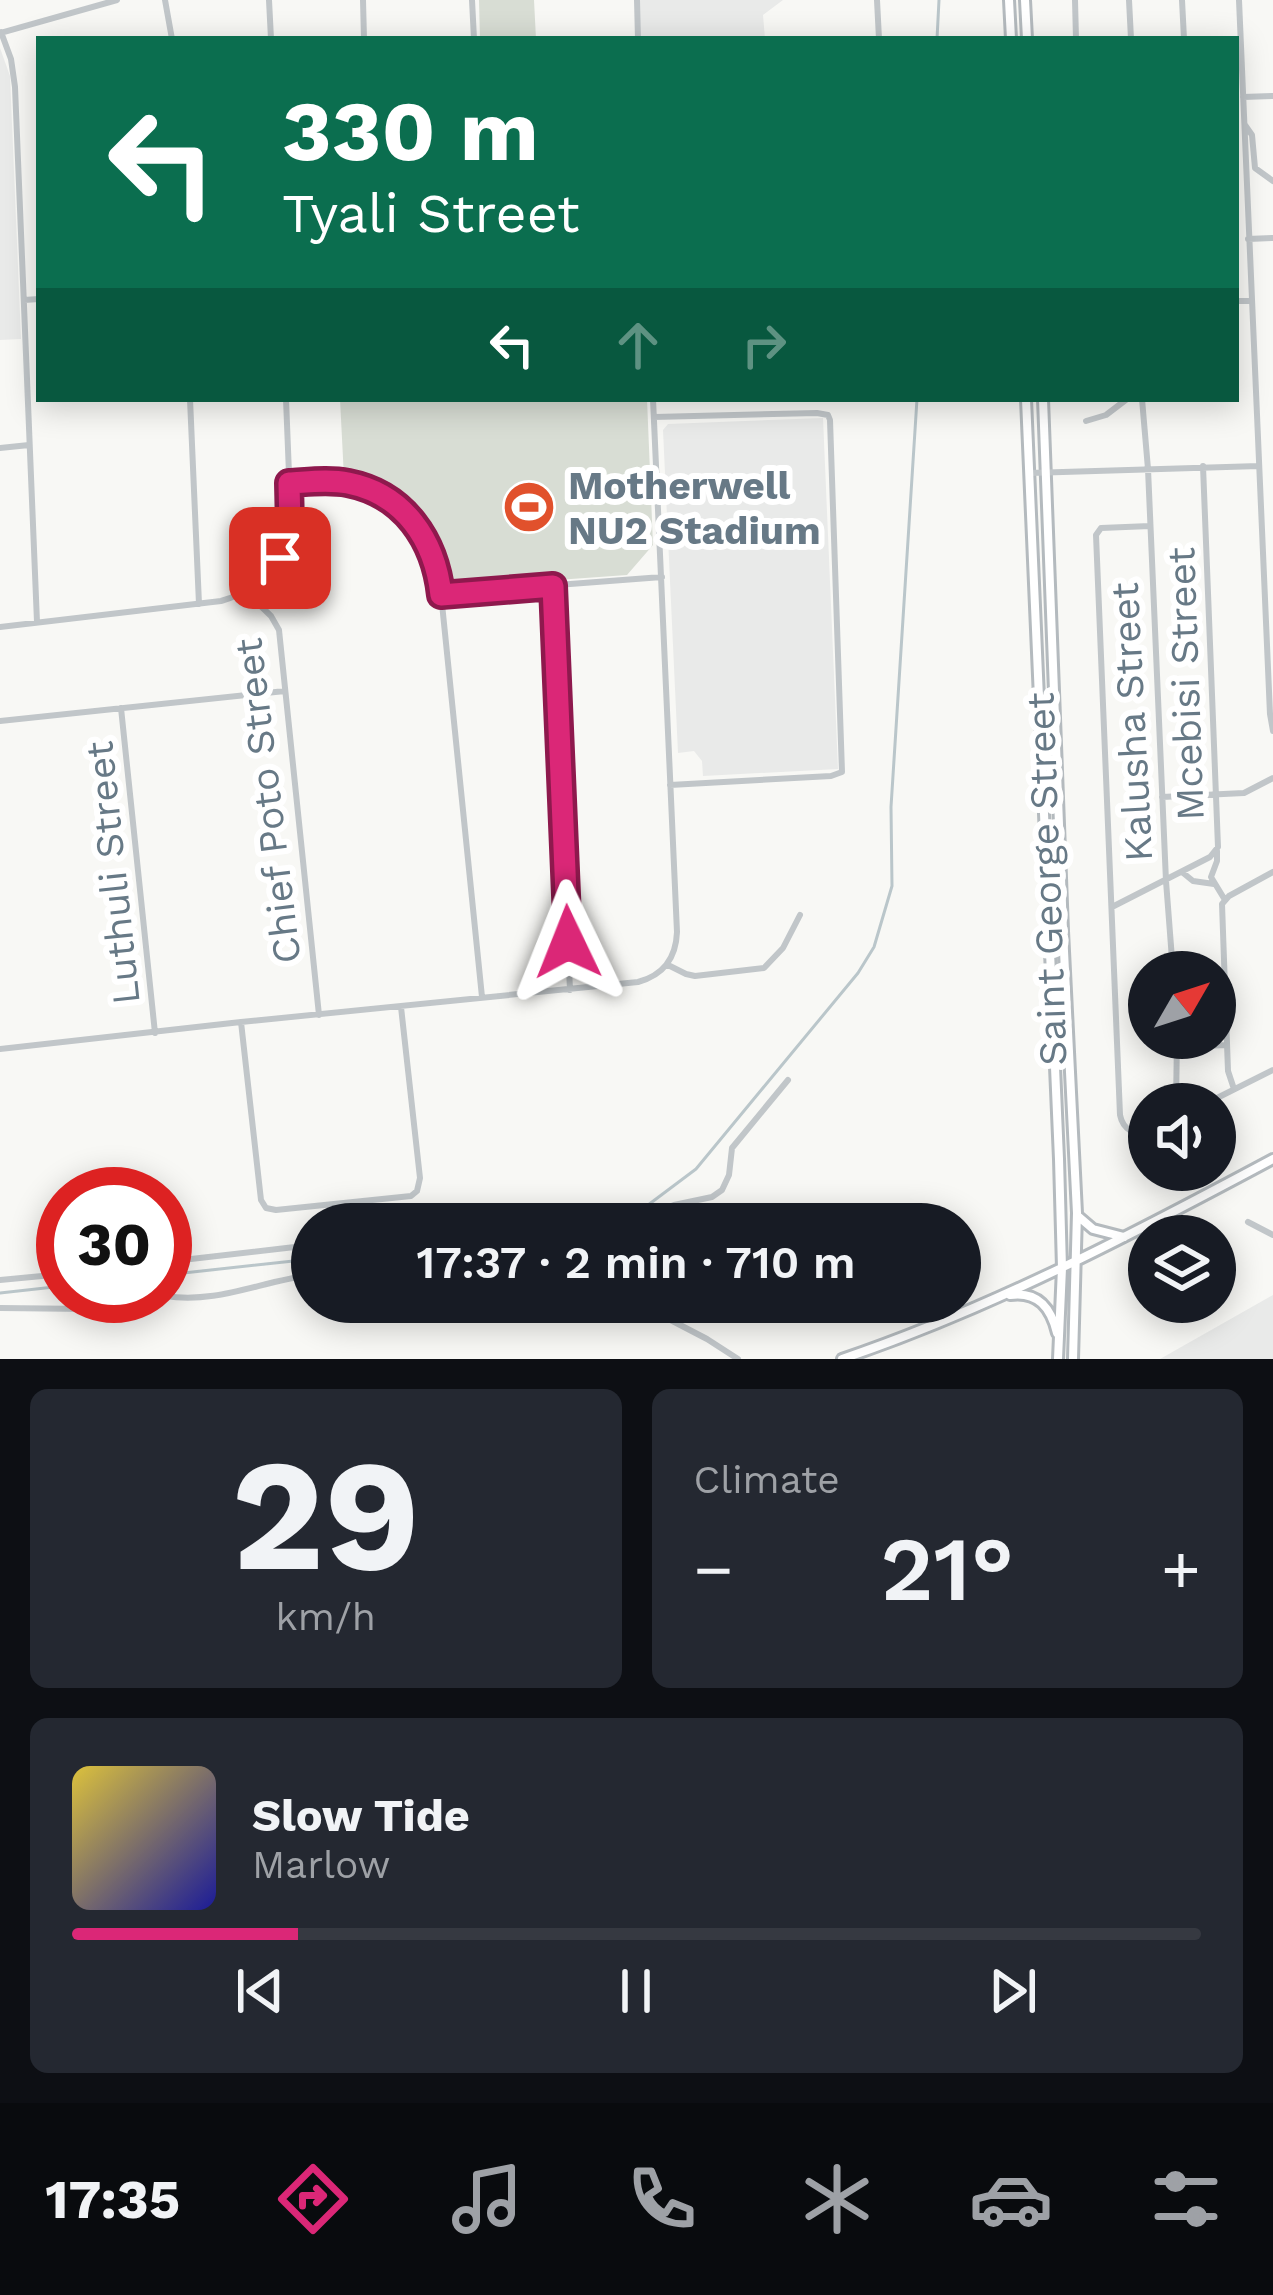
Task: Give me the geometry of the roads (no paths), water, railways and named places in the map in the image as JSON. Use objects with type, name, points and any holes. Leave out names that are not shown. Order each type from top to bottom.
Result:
[{"type":"main road","points":[[1010,0],[1011,36]]},
{"type":"main road","points":[[1025,0],[1027,36]]},
{"type":"main road","name":"Saint George Street","points":[[1026,402],[1062,1268],[1058,1359]]},
{"type":"main road","name":"Saint George Street","points":[[1043,402],[1077,1213],[1072,1359]]},
{"type":"main road","points":[[842,1359],[930,1328],[1062,1268],[1273,1159]]},
{"type":"main road","points":[[1077,1213],[1093,1229],[1126,1238]]},
{"type":"main road","points":[[995,1298],[1019,1294],[1044,1304],[1054,1320],[1060,1346]]},
{"type":"street","points":[[37,622],[14,76],[1,32],[118,0]]},
{"type":"street","points":[[165,0],[171,36]]},
{"type":"street","points":[[269,0],[271,36]]},
{"type":"street","points":[[363,0],[364,36]]},
{"type":"street","points":[[472,0],[474,36]]},
{"type":"street","points":[[637,0],[638,36]]},
{"type":"street","points":[[877,0],[879,36]]},
{"type":"street","points":[[1075,0],[1076,36]]},
{"type":"street","points":[[1130,0],[1131,36]]},
{"type":"street","points":[[1182,0],[1184,36]]},
{"type":"street","points":[[1238,36],[1239,0]]},
{"type":"street","points":[[1239,60],[1258,466],[1269,568],[1273,731]]},
{"type":"street","points":[[1243,97],[1273,96]]},
{"type":"street","points":[[1244,124],[1252,135],[1255,168],[1273,181]]},
{"type":"street","points":[[1248,239],[1273,238]]},
{"type":"street","points":[[24,299],[36,299]]},
{"type":"street","points":[[1239,301],[1252,301]]},
{"type":"street","points":[[190,402],[200,604]]},
{"type":"street","points":[[0,627],[200,604],[246,592],[268,574],[286,544],[290,526],[286,402]]},
{"type":"street","points":[[0,1049],[616,984],[647,980],[668,965],[677,932],[653,402]]},
{"type":"street","points":[[1086,421],[1106,415],[1122,402]]},
{"type":"street","name":"Kalusha Street","points":[[1142,402],[1171,951]]},
{"type":"street","points":[[653,418],[828,415],[842,772],[670,784]]},
{"type":"street","points":[[0,448],[29,445]]},
{"type":"street","name":"Mcebisi Street","points":[[1112,907],[1217,851],[1202,466]]},
{"type":"street","points":[[1030,472],[1258,466]]},
{"type":"street","points":[[289,483],[346,482],[386,498],[431,548],[441,595],[482,998]]},
{"type":"street","points":[[1128,1127],[1121,1120],[1096,535],[1106,527],[1150,526]]},
{"type":"street","points":[[441,595],[662,577]]},
{"type":"street","points":[[553,586],[570,989]]},
{"type":"street","name":"Chief Poto Street","points":[[246,592],[276,623],[319,1015]]},
{"type":"street","points":[[0,721],[285,691]]},
{"type":"street","name":"Luthuli Street","points":[[121,709],[155,1033]]},
{"type":"street","points":[[1162,797],[1244,793],[1273,778]]},
{"type":"street","points":[[1217,851],[1211,877],[1225,900]]},
{"type":"street","points":[[1182,872],[1193,881],[1214,884]]},
{"type":"street","points":[[1223,951],[1221,909],[1225,900],[1272,874]]},
{"type":"street","points":[[668,965],[695,976],[764,968],[783,947],[800,915]]},
{"type":"street","points":[[568,942],[579,958],[616,984]]},
{"type":"street","points":[[242,1022],[261,1200],[266,1208],[276,1210],[411,1196],[418,1191],[401,1007]]},
{"type":"street","points":[[1236,1089],[1273,1070]]},
{"type":"street","points":[[684,1203],[722,1190],[729,1175],[731,1148],[788,1081]]},
{"type":"street","points":[[1248,1222],[1273,1235]]},
{"type":"street","points":[[192,1259],[291,1247]]},
{"type":"street","points":[[0,1280],[36,1277]]},
{"type":"street","points":[[192,1300],[291,1278]]},
{"type":"street","points":[[0,1308],[36,1308]]},
{"type":"street","points":[[676,1323],[738,1359]]},
{"type":"waterway","points":[[937,36],[939,0]]},
{"type":"waterway","points":[[651,1203],[696,1169],[858,973],[874,947],[892,886],[891,807],[917,402]]},
{"type":"waterway","points":[[192,1272],[291,1261]]},
{"type":"waterway","points":[[0,1293],[36,1289]]},
{"type":"place","name":"Motherwell NU2 Stadium","points":[[529,507]]}]
